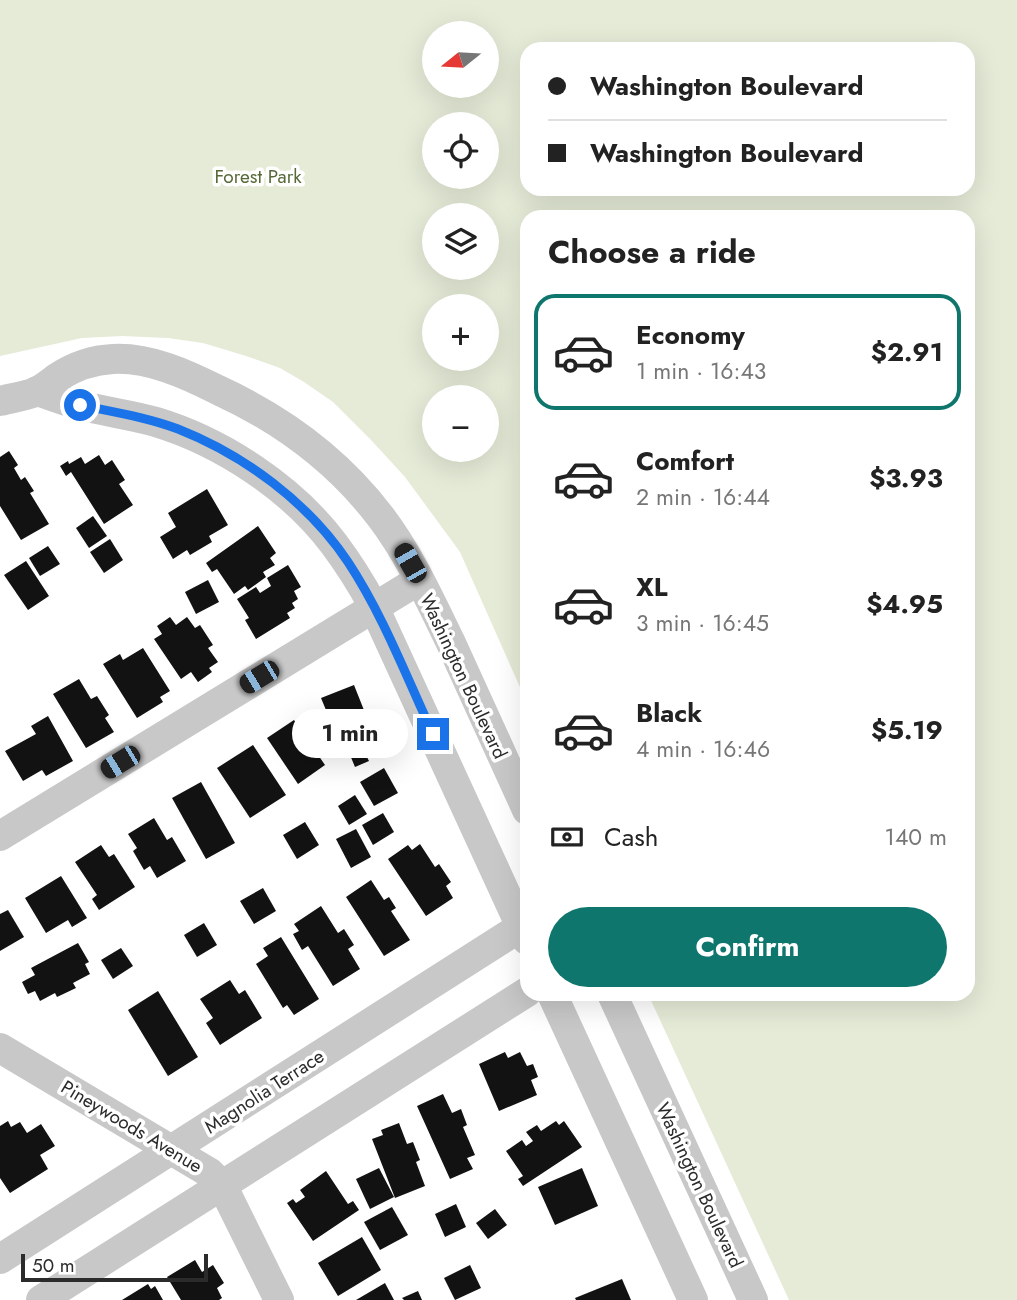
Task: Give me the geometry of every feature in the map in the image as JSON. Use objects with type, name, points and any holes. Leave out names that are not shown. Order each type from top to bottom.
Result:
[{"type":"street","name":"Washington Boulevard","points":[[0,401],[37,391],[82,364],[122,358],[179,372],[230,395],[298,436],[327,459],[380,516],[400,546],[458,659],[520,795]]},
{"type":"street","points":[[37,391],[178,430],[226,452],[252,468],[294,502],[324,532],[347,562],[374,607],[520,919]]},
{"type":"street","points":[[0,836],[419,579]]},
{"type":"street","name":"Magnolia Terrace","points":[[0,1259],[520,933]]},
{"type":"street","points":[[41,1300],[520,996]]},
{"type":"street","points":[[555,1001],[693,1300]]},
{"type":"street","name":"Washington Boulevard","points":[[615,1001],[753,1300]]},
{"type":"street","name":"Pineywoods Avenue","points":[[0,1048],[210,1173],[222,1185],[279,1300]]},
{"type":"green space","name":"Forest Park","points":[[0,0],[1017,0],[1017,1300],[789,1300],[651,1001],[975,1001],[975,210],[520,210],[520,687],[460,552],[405,477],[333,402],[280,368],[246,356],[203,343],[122,336],[82,338],[0,356]]},
{"type":"building","points":[[9,451],[18,465],[14,468],[21,480],[25,477],[34,491],[30,493],[49,524],[21,540],[0,506],[0,457]]},
{"type":"building","points":[[99,455],[105,465],[112,460],[125,480],[119,484],[133,505],[104,524],[71,472],[66,476],[60,466],[81,457],[85,464]]},
{"type":"building","points":[[207,489],[228,525],[209,536],[212,542],[190,555],[187,550],[173,559],[160,537],[176,527],[168,513]]},
{"type":"building","points":[[93,516],[107,536],[89,548],[76,528]]},
{"type":"building","points":[[258,526],[276,553],[270,558],[275,565],[263,572],[266,577],[248,590],[245,586],[234,594],[217,569],[212,572],[206,563]]},
{"type":"building","points":[[110,539],[123,560],[104,573],[90,552]]},
{"type":"building","points":[[48,546],[60,564],[40,576],[29,558]]},
{"type":"building","points":[[26,561],[49,596],[28,610],[4,575]]},
{"type":"building","points":[[288,565],[301,587],[294,591],[298,599],[292,603],[295,608],[287,613],[290,618],[256,639],[245,620],[249,618],[237,599],[256,587],[260,593],[271,586],[267,578]]},
{"type":"building","points":[[208,580],[219,602],[196,614],[185,592]]},
{"type":"building","points":[[170,617],[176,625],[187,617],[195,628],[200,625],[213,645],[208,648],[218,662],[209,668],[212,672],[198,682],[191,672],[181,679],[154,639],[162,634],[157,626]]},
{"type":"building","points":[[143,648],[170,691],[160,697],[163,702],[137,718],[103,664],[120,654],[123,660]]},
{"type":"building","points":[[79,679],[91,699],[97,696],[109,715],[105,718],[114,732],[86,748],[53,694]]},
{"type":"building","points":[[354,685],[377,743],[363,749],[369,761],[355,767],[350,755],[345,756],[321,698]]},
{"type":"building","points":[[48,716],[73,761],[46,776],[42,770],[23,781],[5,751],[36,734],[31,726]]},
{"type":"building","points":[[294,720],[325,765],[298,784],[267,738]]},
{"type":"building","points":[[253,745],[286,795],[250,818],[217,768]]},
{"type":"building","points":[[384,768],[398,793],[374,806],[360,782]]},
{"type":"building","points":[[201,782],[235,843],[206,859],[172,798]]},
{"type":"building","points":[[355,795],[367,814],[349,825],[338,806]]},
{"type":"building","points":[[383,813],[394,832],[373,845],[362,825]]},
{"type":"building","points":[[154,818],[167,840],[172,837],[186,861],[157,878],[150,866],[144,870],[133,851],[137,848],[128,834]]},
{"type":"building","points":[[305,822],[319,845],[297,859],[283,835]]},
{"type":"building","points":[[356,829],[371,857],[351,868],[336,839]]},
{"type":"building","points":[[420,844],[435,867],[439,864],[451,882],[446,886],[453,898],[426,916],[388,859],[408,845],[412,850]]},
{"type":"building","points":[[101,845],[109,857],[114,854],[135,887],[99,910],[92,899],[97,895],[75,862]]},
{"type":"building","points":[[61,876],[87,918],[72,927],[68,920],[46,933],[25,898]]},
{"type":"building","points":[[371,880],[384,900],[389,897],[396,908],[391,911],[410,940],[384,956],[346,897]]},
{"type":"building","points":[[263,888],[276,911],[254,924],[240,901]]},
{"type":"building","points":[[321,906],[338,933],[344,929],[354,945],[348,949],[360,969],[333,986],[308,946],[302,950],[293,934],[299,931],[294,924]]},
{"type":"building","points":[[8,910],[24,937],[0,951],[0,914]]},
{"type":"building","points":[[204,923],[217,945],[197,957],[184,935]]},
{"type":"building","points":[[281,937],[319,999],[294,1015],[287,1005],[283,1008],[256,964],[268,956],[263,948]]},
{"type":"building","points":[[78,943],[89,962],[85,964],[90,974],[73,983],[76,988],[57,997],[55,993],[40,1001],[35,991],[28,994],[22,982],[35,975],[31,968]]},
{"type":"building","points":[[121,948],[133,966],[113,979],[101,960]]},
{"type":"building","points":[[230,980],[239,994],[245,990],[262,1018],[220,1045],[206,1023],[213,1018],[200,999]]},
{"type":"building","points":[[158,991],[198,1057],[168,1076],[128,1010]]},
{"type":"building","points":[[505,1052],[508,1058],[520,1052],[527,1066],[533,1064],[538,1077],[531,1080],[537,1095],[499,1111],[479,1064]]},
{"type":"building","points":[[443,1094],[452,1113],[461,1109],[467,1125],[463,1127],[475,1155],[467,1158],[473,1169],[450,1179],[417,1106]]},
{"type":"building","points":[[8,1121],[11,1127],[20,1122],[27,1133],[41,1124],[55,1146],[40,1155],[48,1169],[10,1193],[0,1178],[0,1126]]},
{"type":"building","points":[[556,1121],[559,1125],[564,1121],[582,1147],[523,1186],[518,1179],[523,1176],[506,1151],[522,1140],[526,1146],[533,1141],[526,1132],[537,1125],[541,1131]]},
{"type":"building","points":[[399,1123],[407,1144],[413,1142],[420,1160],[416,1162],[425,1186],[395,1198],[372,1139],[383,1135],[381,1130]]},
{"type":"building","points":[[379,1168],[394,1197],[370,1209],[356,1179]]},
{"type":"building","points":[[582,1168],[598,1206],[555,1225],[538,1187]]},
{"type":"building","points":[[326,1171],[348,1204],[353,1201],[359,1210],[313,1241],[287,1203],[293,1199],[296,1203],[305,1197],[300,1190]]},
{"type":"building","points":[[456,1204],[466,1227],[445,1237],[435,1214]]},
{"type":"building","points":[[392,1207],[408,1235],[380,1250],[364,1222]]},
{"type":"building","points":[[495,1209],[507,1225],[488,1239],[476,1223]]},
{"type":"building","points":[[362,1237],[381,1270],[338,1296],[318,1263]]},
{"type":"building","points":[[195,1260],[202,1272],[213,1265],[224,1283],[217,1288],[222,1298],[219,1300],[181,1300],[167,1277]]},
{"type":"building","points":[[470,1265],[481,1288],[455,1300],[444,1278]]},
{"type":"building","points":[[622,1279],[631,1300],[575,1298]]},
{"type":"building","points":[[385,1283],[394,1300],[356,1300]]},
{"type":"building","points":[[148,1284],[151,1289],[155,1286],[163,1300],[122,1300]]},
{"type":"building","points":[[418,1291],[422,1300],[402,1298]]},
{"type":"route","points":[[80,405],[156,422],[203,440],[252,468],[294,502],[332,541],[361,584],[387,633],[433,734]]}]
